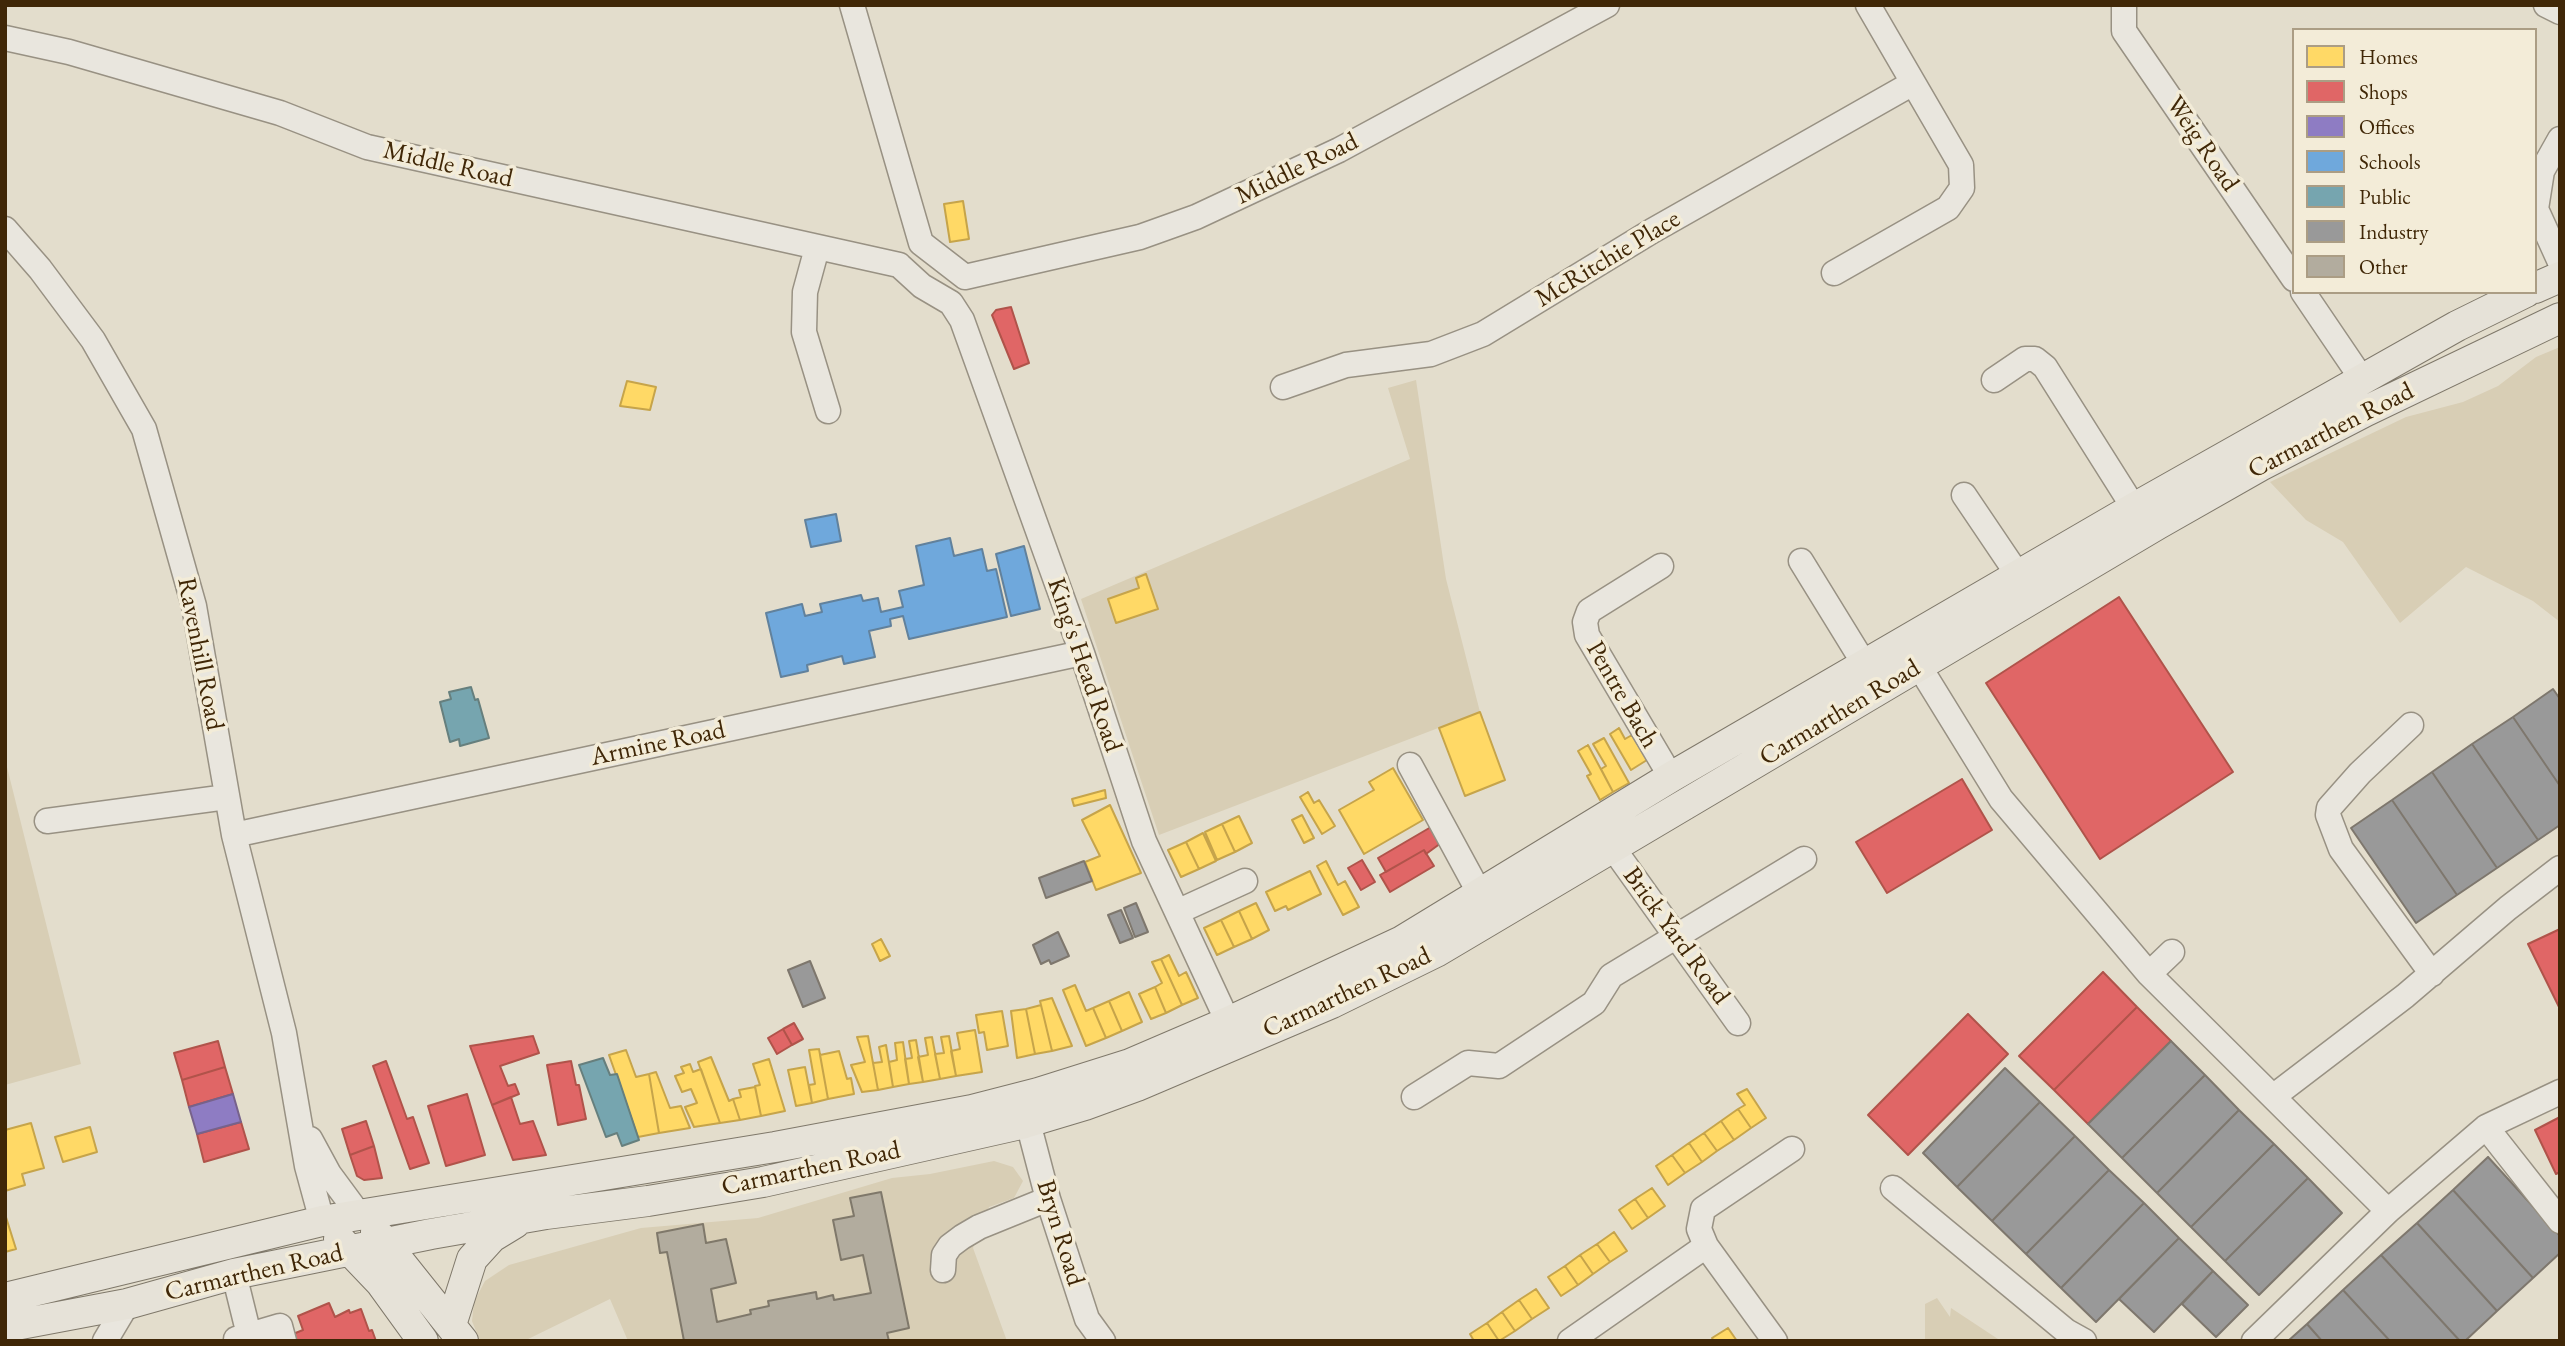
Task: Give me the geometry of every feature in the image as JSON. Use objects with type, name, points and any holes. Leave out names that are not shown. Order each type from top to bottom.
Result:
[{"type":"main road","points":[[2537,287],[2560,277]]},
{"type":"main road","name":"Carmarthen Road","points":[[5,1298],[322,1221],[775,1146],[972,1110],[1038,1093],[1130,1064],[1228,1022],[1402,941],[1671,778],[2018,575],[2457,326],[2522,294]]},
{"type":"main road","name":"Carmarthen Road","points":[[5,1327],[127,1304],[234,1274],[386,1244],[525,1218],[763,1182],[1025,1123],[1137,1086],[1332,1003],[1436,952],[2260,466],[2365,411],[2560,318]]},
{"type":"main road","points":[[360,1216],[386,1244],[457,1333]]},
{"type":"main road","points":[[457,1333],[472,1259],[492,1237],[525,1218]]},
{"type":"main road","points":[[322,1221],[381,1283],[424,1341]]},
{"type":"street","points":[[852,5],[921,243],[965,277],[960,295],[951,303],[922,286],[899,265],[903,252],[911,244],[921,243]]},
{"type":"street","name":"Middle Road","points":[[965,277],[1140,237],[1196,217],[1339,150],[1607,5]]},
{"type":"street","points":[[1834,273],[1948,208],[1962,188],[1961,165],[1868,5]]},
{"type":"street","name":"Weig Road","points":[[2124,5],[2124,31],[2292,276]]},
{"type":"street","points":[[2546,5],[2560,12]]},
{"type":"street","name":"Middle Road","points":[[5,38],[69,51],[280,113],[367,147],[899,265]]},
{"type":"street","name":"McRitchie Place","points":[[1283,387],[1346,365],[1431,354],[1483,334],[1652,232],[1913,83]]},
{"type":"street","points":[[2537,203],[2542,171],[2560,139]]},
{"type":"street","points":[[2537,211],[2560,262]]},
{"type":"street","name":"Ravenhill Road","points":[[5,229],[40,269],[93,340],[144,429],[194,606],[234,835],[284,1033],[307,1166],[322,1221]]},
{"type":"street","points":[[817,248],[805,292],[804,332],[828,411]]},
{"type":"street","points":[[2304,294],[2362,379]]},
{"type":"street","name":"King's Head Road","points":[[951,303],[962,320],[1082,653],[1144,841],[1228,1022]]},
{"type":"street","points":[[1994,380],[2025,359],[2035,359],[2045,367],[2134,508]]},
{"type":"street","points":[[1964,495],[2018,575]]},
{"type":"street","points":[[1801,561],[1865,665]]},
{"type":"street","name":"Pentre Bach","points":[[1661,566],[1589,611],[1584,622],[1587,635],[1671,778]]},
{"type":"street","name":"Armine Road","points":[[234,835],[1082,653]]},
{"type":"street","points":[[1919,666],[2001,799],[2149,974],[2388,1211]]},
{"type":"street","points":[[2411,724],[2360,773],[2329,808],[2328,815],[2341,849],[2432,974]]},
{"type":"street","points":[[1410,765],[1480,894]]},
{"type":"street","points":[[47,821],[227,797]]},
{"type":"street","name":"Brick Yard Road","points":[[1613,848],[1738,1023]]},
{"type":"street","points":[[1414,1097],[1468,1063],[1499,1066],[1594,1003],[1611,976],[1804,859]]},
{"type":"street","points":[[2274,1096],[2360,1032],[2560,868]]},
{"type":"street","points":[[1177,912],[1245,881]]},
{"type":"street","points":[[2149,974],[2172,952]]},
{"type":"street","points":[[2254,1341],[2388,1211],[2486,1128],[2560,1092]]},
{"type":"street","name":"Ravenhill Road","points":[[300,1120],[329,1174],[360,1216]]},
{"type":"street","name":"Bryn Road","points":[[1025,1123],[1031,1134],[1048,1199],[1087,1319],[1103,1341]]},
{"type":"street","points":[[2486,1128],[2560,1221]]},
{"type":"street","points":[[1775,1341],[1706,1246],[1699,1229],[1703,1209],[1792,1149]]},
{"type":"street","points":[[1893,1188],[2066,1331],[2084,1341]]},
{"type":"street","points":[[943,1270],[944,1255],[950,1246],[962,1237],[979,1227],[1048,1199]]},
{"type":"street","points":[[1570,1341],[1706,1246]]},
{"type":"street","points":[[234,1274],[242,1338],[280,1326],[284,1341]]},
{"type":"street","points":[[105,1341],[127,1304]]},
{"type":"shaded area","points":[[2560,347],[2560,622],[2533,601],[2466,567],[2400,623],[2343,542],[2306,520],[2270,482],[2406,417],[2463,402],[2498,386],[2536,357]]},
{"type":"shaded area","points":[[1416,380],[1446,579],[1480,712],[1159,835],[1081,599],[1410,459],[1388,388]]},
{"type":"shaded area","points":[[5,759],[81,1064],[5,1085]]},
{"type":"shaded area","points":[[994,1161],[1013,1167],[1023,1181],[1014,1198],[989,1207],[973,1248],[1007,1341],[628,1341],[610,1299],[524,1341],[480,1341],[472,1321],[474,1302],[485,1281],[509,1265],[641,1228],[758,1218],[892,1178],[930,1174]]},
{"type":"shaded area","points":[[1937,1298],[1950,1317],[1951,1308],[2001,1341],[1925,1341],[1925,1304]]},
{"type":"building: Homes","points":[[963,201],[969,239],[950,242],[944,204]]},
{"type":"building: Homes","points":[[627,381],[656,387],[650,410],[620,406]]},
{"type":"building: Homes","points":[[1146,574],[1158,609],[1116,623],[1108,599],[1139,588],[1136,578]]},
{"type":"building: Homes","points":[[1480,712],[1505,780],[1465,796],[1439,728]]},
{"type":"building: Homes","points":[[1619,728],[1625,739],[1632,735],[1647,760],[1631,770],[1610,734]]},
{"type":"building: Homes","points":[[1604,738],[1629,783],[1613,792],[1601,769],[1606,766],[1593,744]]},
{"type":"building: Homes","points":[[1588,745],[1613,792],[1600,800],[1587,776],[1591,774],[1578,751]]},
{"type":"building: Homes","points":[[1393,768],[1423,820],[1364,854],[1339,810],[1374,790],[1369,782]]},
{"type":"building: Homes","points":[[1105,790],[1106,798],[1074,806],[1072,799]]},
{"type":"building: Homes","points":[[1308,792],[1314,803],[1319,800],[1335,826],[1322,834],[1300,797]]},
{"type":"building: Homes","points":[[1110,805],[1141,873],[1096,890],[1085,862],[1100,856],[1082,820]]},
{"type":"building: Homes","points":[[1302,815],[1314,838],[1304,843],[1292,820]]},
{"type":"building: Homes","points":[[1239,816],[1252,843],[1235,852],[1222,824]]},
{"type":"building: Homes","points":[[1222,824],[1235,852],[1217,860],[1205,832]]},
{"type":"building: Homes","points":[[1203,833],[1216,861],[1199,869],[1186,842]]},
{"type":"building: Homes","points":[[1186,842],[1199,869],[1181,877],[1168,850]]},
{"type":"building: Homes","points":[[1326,861],[1338,885],[1345,881],[1359,907],[1343,915],[1317,866]]},
{"type":"building: Homes","points":[[1310,871],[1321,894],[1288,910],[1286,906],[1275,911],[1266,892]]},
{"type":"building: Homes","points":[[1256,903],[1269,930],[1252,939],[1239,911]]},
{"type":"building: Homes","points":[[1239,911],[1252,939],[1234,947],[1221,920]]},
{"type":"building: Homes","points":[[1221,920],[1234,947],[1217,955],[1204,928]]},
{"type":"building: Homes","points":[[881,939],[890,956],[880,961],[872,944]]},
{"type":"building: Homes","points":[[1169,955],[1179,976],[1186,972],[1198,998],[1182,1005],[1161,959]]},
{"type":"building: Homes","points":[[1161,959],[1182,1005],[1166,1013],[1155,987],[1162,983],[1152,962]]},
{"type":"building: Homes","points":[[1075,985],[1086,1011],[1093,1008],[1106,1038],[1086,1046],[1063,990]]},
{"type":"building: Homes","points":[[1155,987],[1166,1013],[1151,1019],[1139,994]]},
{"type":"building: Homes","points":[[1129,992],[1142,1022],[1122,1031],[1109,1001]]},
{"type":"building: Homes","points":[[1052,998],[1072,1046],[1052,1051],[1040,1001]]},
{"type":"building: Homes","points":[[1109,1001],[1122,1031],[1106,1038],[1093,1008]]},
{"type":"building: Homes","points":[[1041,1005],[1052,1051],[1035,1054],[1026,1009]]},
{"type":"building: Homes","points":[[1026,1009],[1035,1054],[1017,1058],[1011,1011]]},
{"type":"building: Homes","points":[[1002,1011],[1008,1046],[987,1050],[984,1032],[979,1033],[976,1015]]},
{"type":"building: Homes","points":[[975,1030],[982,1072],[956,1076],[951,1051],[960,1049],[957,1033]]},
{"type":"building: Homes","points":[[868,1036],[878,1090],[862,1092],[851,1065],[865,1062],[857,1037]]},
{"type":"building: Homes","points":[[949,1036],[956,1076],[940,1079],[935,1054],[944,1053],[941,1037]]},
{"type":"building: Homes","points":[[932,1037],[940,1079],[923,1082],[918,1057],[928,1055],[925,1038]]},
{"type":"building: Homes","points":[[916,1040],[923,1082],[909,1084],[905,1059],[912,1058],[909,1041]]},
{"type":"building: Homes","points":[[903,1042],[909,1084],[893,1087],[889,1062],[897,1060],[895,1043]]},
{"type":"building: Homes","points":[[886,1045],[893,1087],[878,1090],[873,1063],[882,1062],[879,1047]]},
{"type":"building: Homes","points":[[819,1049],[828,1099],[812,1103],[809,1085],[815,1084],[809,1050]]},
{"type":"building: Homes","points":[[626,1050],[636,1077],[649,1074],[659,1133],[638,1137],[609,1055]]},
{"type":"building: Homes","points":[[839,1051],[847,1079],[851,1078],[854,1094],[828,1099],[820,1055]]},
{"type":"building: Homes","points":[[711,1057],[729,1101],[733,1099],[740,1120],[720,1123],[698,1062]]},
{"type":"building: Homes","points":[[769,1059],[785,1111],[761,1116],[755,1086],[760,1085],[753,1064]]},
{"type":"building: Homes","points":[[690,1064],[693,1072],[701,1069],[720,1123],[694,1127],[685,1107],[697,1103],[691,1089],[682,1092],[675,1076],[684,1073],[681,1067]]},
{"type":"building: Homes","points":[[805,1067],[812,1103],[796,1106],[788,1070]]},
{"type":"building: Homes","points":[[656,1072],[670,1108],[681,1106],[690,1128],[659,1133],[649,1074]]},
{"type":"building: Homes","points":[[755,1087],[761,1116],[740,1120],[733,1099],[741,1097],[739,1090]]},
{"type":"building: Homes","points":[[1747,1089],[1766,1118],[1751,1128],[1738,1109],[1745,1105],[1737,1094]]},
{"type":"building: Homes","points":[[1738,1109],[1751,1128],[1734,1140],[1721,1121]]},
{"type":"building: Homes","points":[[1721,1121],[1734,1140],[1717,1151],[1704,1133]]},
{"type":"building: Homes","points":[[31,1123],[44,1168],[22,1174],[25,1185],[5,1191],[5,1130]]},
{"type":"building: Homes","points":[[90,1127],[97,1152],[63,1162],[55,1137]]},
{"type":"building: Homes","points":[[1704,1133],[1717,1151],[1702,1162],[1689,1143]]},
{"type":"building: Homes","points":[[1689,1143],[1702,1162],[1685,1173],[1672,1155]]},
{"type":"building: Homes","points":[[1672,1155],[1685,1173],[1668,1185],[1656,1166]]},
{"type":"building: Homes","points":[[1652,1188],[1665,1206],[1648,1218],[1635,1199]]},
{"type":"building: Homes","points":[[1635,1199],[1648,1218],[1632,1229],[1619,1210]]},
{"type":"building: Homes","points":[[5,1214],[16,1249],[5,1252]]},
{"type":"building: Homes","points":[[1614,1232],[1627,1251],[1610,1262],[1597,1244]]},
{"type":"building: Homes","points":[[1597,1244],[1610,1262],[1593,1274],[1580,1255]]},
{"type":"building: Homes","points":[[1580,1255],[1593,1274],[1578,1285],[1565,1266]]},
{"type":"building: Homes","points":[[1565,1266],[1578,1285],[1561,1296],[1548,1277]]},
{"type":"building: Homes","points":[[1536,1289],[1549,1308],[1532,1319],[1519,1300]]},
{"type":"building: Homes","points":[[1519,1300],[1532,1319],[1515,1331],[1502,1312]]},
{"type":"building: Homes","points":[[1502,1312],[1515,1331],[1499,1341],[1487,1323]]},
{"type":"building: Homes","points":[[1487,1323],[1499,1341],[1474,1341],[1470,1334]]},
{"type":"building: Homes","points":[[1728,1328],[1737,1341],[1714,1341],[1712,1338]]},
{"type":"building: Shops","points":[[1011,307],[1029,363],[1014,369],[992,315],[996,310]]},
{"type":"building: Shops","points":[[2119,597],[2233,772],[2100,859],[1986,683]]},
{"type":"building: Shops","points":[[1962,779],[1992,830],[1887,893],[1856,842]]},
{"type":"building: Shops","points":[[1431,827],[1441,843],[1426,854],[1424,850],[1386,872],[1378,858]]},
{"type":"building: Shops","points":[[1424,850],[1434,866],[1390,892],[1380,875]]},
{"type":"building: Shops","points":[[1362,860],[1375,882],[1361,890],[1348,868]]},
{"type":"building: Shops","points":[[2560,929],[2560,1009],[2528,944]]},
{"type":"building: Shops","points":[[2103,972],[2137,1007],[2054,1090],[2019,1056]]},
{"type":"building: Shops","points":[[2137,1007],[2171,1041],[2088,1124],[2054,1090]]},
{"type":"building: Shops","points":[[1968,1014],[2008,1054],[1908,1155],[1868,1115]]},
{"type":"building: Shops","points":[[794,1023],[803,1039],[792,1045],[783,1029]]},
{"type":"building: Shops","points":[[783,1029],[792,1045],[777,1054],[768,1038]]},
{"type":"building: Shops","points":[[533,1036],[539,1053],[500,1066],[508,1086],[515,1084],[519,1094],[492,1105],[470,1046]]},
{"type":"building: Shops","points":[[218,1041],[225,1067],[182,1080],[174,1053]]},
{"type":"building: Shops","points":[[386,1061],[407,1119],[413,1117],[429,1163],[410,1169],[373,1066]]},
{"type":"building: Shops","points":[[571,1061],[586,1119],[558,1125],[547,1065]]},
{"type":"building: Shops","points":[[225,1067],[233,1094],[189,1107],[182,1080]]},
{"type":"building: Shops","points":[[467,1094],[485,1155],[446,1166],[428,1106]]},
{"type":"building: Shops","points":[[511,1097],[520,1124],[533,1121],[546,1155],[513,1160],[492,1105]]},
{"type":"building: Shops","points":[[2560,1117],[2560,1172],[2556,1174],[2535,1130]]},
{"type":"building: Shops","points":[[366,1121],[374,1146],[350,1155],[342,1129]]},
{"type":"building: Shops","points":[[241,1122],[249,1149],[204,1162],[197,1134]]},
{"type":"building: Shops","points":[[374,1146],[382,1178],[364,1180],[357,1176],[350,1155]]},
{"type":"building: Shops","points":[[329,1303],[335,1317],[349,1310],[350,1313],[361,1309],[376,1341],[296,1341],[293,1334],[303,1330],[298,1316]]},
{"type":"building: Offices","points":[[233,1094],[241,1122],[197,1134],[189,1107]]},
{"type":"building: Schools","points":[[836,514],[841,541],[811,547],[805,520]]},
{"type":"building: Schools","points":[[950,538],[954,556],[982,549],[987,571],[996,569],[1007,617],[909,639],[903,616],[890,619],[891,626],[869,631],[875,657],[844,664],[842,656],[807,665],[808,671],[781,677],[766,613],[802,604],[805,616],[822,612],[820,604],[861,595],[863,601],[878,598],[881,612],[903,607],[899,591],[924,585],[916,546]]},
{"type":"building: Schools","points":[[1024,546],[1040,609],[1011,616],[996,554]]},
{"type":"building: Public","points":[[471,687],[475,700],[478,699],[489,738],[460,746],[459,739],[450,742],[440,702],[451,699],[449,692]]},
{"type":"building: Public","points":[[603,1058],[610,1075],[617,1074],[639,1140],[622,1146],[617,1133],[606,1137],[579,1065]]},
{"type":"building: Industry","points":[[2553,689],[2560,699],[2560,786],[2513,717]]},
{"type":"building: Industry","points":[[2513,717],[2560,786],[2560,825],[2538,840],[2472,744]]},
{"type":"building: Industry","points":[[2472,744],[2538,840],[2497,868],[2432,772]]},
{"type":"building: Industry","points":[[2432,772],[2497,868],[2457,895],[2392,800]]},
{"type":"building: Industry","points":[[2392,800],[2457,895],[2416,923],[2351,828]]},
{"type":"building: Industry","points":[[1084,861],[1092,881],[1046,898],[1039,878]]},
{"type":"building: Industry","points":[[1136,903],[1148,932],[1135,937],[1124,908]]},
{"type":"building: Industry","points":[[1121,910],[1133,938],[1120,943],[1108,915]]},
{"type":"building: Industry","points":[[1058,932],[1069,956],[1051,964],[1049,960],[1041,964],[1033,945]]},
{"type":"building: Industry","points":[[810,961],[825,998],[803,1007],[788,970]]},
{"type":"building: Industry","points":[[2171,1041],[2205,1075],[2122,1158],[2088,1124]]},
{"type":"building: Industry","points":[[2005,1068],[2040,1102],[1957,1187],[1923,1153]]},
{"type":"building: Industry","points":[[2205,1075],[2239,1110],[2157,1193],[2122,1158]]},
{"type":"building: Industry","points":[[2040,1102],[2075,1136],[1992,1221],[1957,1187]]},
{"type":"building: Industry","points":[[2239,1110],[2274,1144],[2191,1227],[2157,1193]]},
{"type":"building: Industry","points":[[2075,1136],[2109,1170],[2026,1254],[1992,1221]]},
{"type":"building: Industry","points":[[2274,1144],[2308,1178],[2225,1261],[2191,1227]]},
{"type":"building: Industry","points":[[2488,1157],[2560,1236],[2560,1253],[2533,1278],[2453,1190]]},
{"type":"building: Industry","points":[[2109,1170],[2144,1203],[2061,1288],[2026,1254]]},
{"type":"building: Industry","points":[[2308,1178],[2342,1213],[2259,1295],[2225,1261]]},
{"type":"building: Industry","points":[[2453,1190],[2533,1278],[2497,1311],[2417,1223]]},
{"type":"building: Industry","points":[[2144,1203],[2179,1238],[2096,1322],[2061,1288]]},
{"type":"building: Industry","points":[[2417,1223],[2497,1311],[2465,1341],[2460,1341],[2381,1255]]},
{"type":"building: Industry","points":[[2179,1238],[2213,1271],[2154,1332],[2119,1299]]},
{"type":"building: Industry","points":[[2381,1255],[2460,1341],[2390,1341],[2343,1290]]},
{"type":"building: Industry","points":[[2213,1271],[2248,1305],[2216,1337],[2182,1304]]},
{"type":"building: Industry","points":[[2343,1290],[2390,1341],[2322,1341],[2307,1324]]},
{"type":"building: Industry","points":[[2307,1324],[2322,1341],[2288,1341]]},
{"type":"building: Other","points":[[881,1192],[909,1328],[887,1333],[889,1341],[684,1341],[667,1252],[660,1253],[657,1233],[703,1224],[706,1243],[726,1239],[736,1283],[711,1289],[717,1322],[751,1314],[750,1310],[769,1306],[768,1301],[816,1292],[817,1299],[833,1295],[834,1300],[871,1293],[863,1255],[841,1260],[833,1220],[854,1216],[850,1198]]}]
